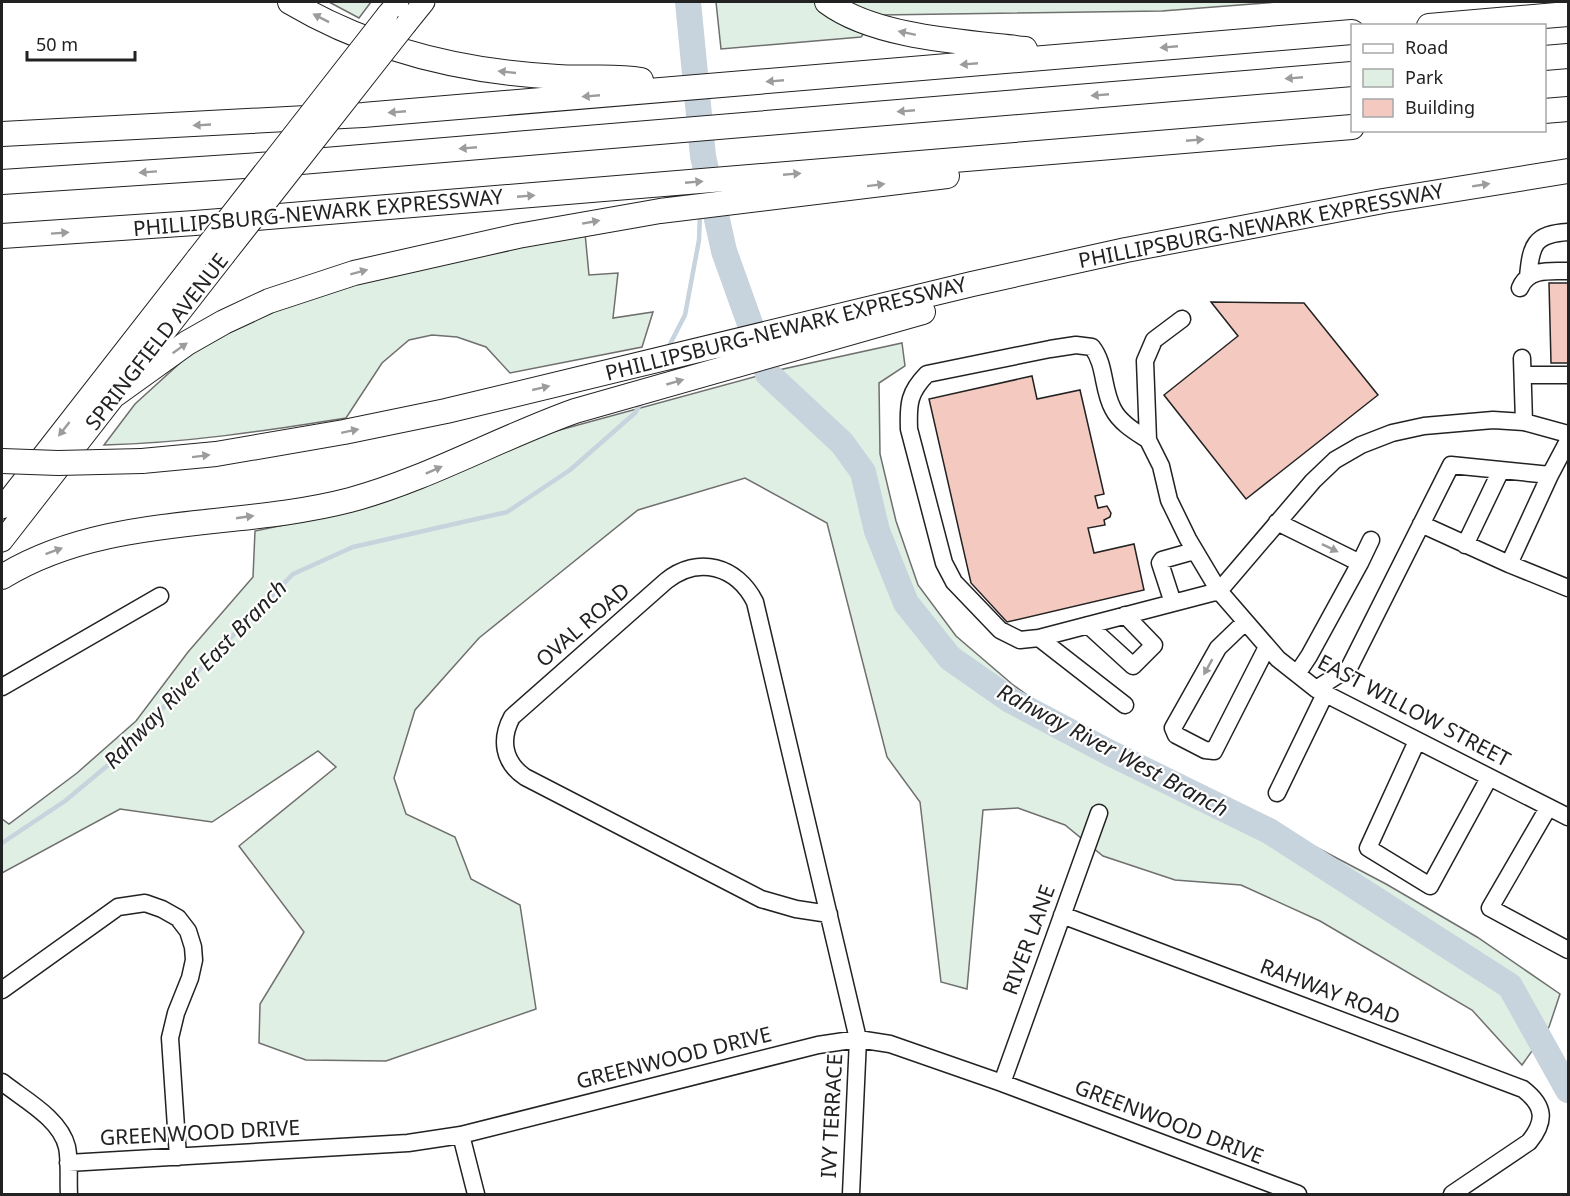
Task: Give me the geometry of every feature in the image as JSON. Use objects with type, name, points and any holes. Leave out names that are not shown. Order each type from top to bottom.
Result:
[{"type":"highway","points":[[291,2],[352,33],[423,57],[484,69],[547,76],[632,78],[649,86]]},
{"type":"highway","points":[[826,2],[846,14],[869,23],[912,34],[1069,55]]},
{"type":"highway","points":[[1452,24],[1569,14]]},
{"type":"highway","points":[[2,134],[363,115],[649,86],[686,88],[726,85],[1351,32]]},
{"type":"highway","points":[[1546,58],[1569,56]]},
{"type":"highway","points":[[2,181],[289,163],[1351,74]]},
{"type":"highway","points":[[1546,111],[1569,109]]},
{"type":"highway","points":[[116,394],[205,332],[261,305],[322,283],[387,264],[448,250],[660,211],[734,190],[1017,168],[1148,144],[1351,127]]},
{"type":"highway","name":"PHILLIPSBURG-NEWARK EXPRESSWAY","points":[[2,461],[58,463],[142,461],[216,454],[344,432],[446,411],[635,365],[772,343],[923,312],[1075,261],[1331,210],[1569,171]]},
{"type":"highway","name":"PHILLIPSBURG-NEWARK EXPRESSWAY","points":[[2,236],[195,223],[655,185],[734,190]]},
{"type":"highway","points":[[2,577],[41,556],[103,537],[350,500],[402,483],[550,420],[772,343]]},
{"type":"main road","name":"SPRINGFIELD AVENUE","points":[[2,508],[197,258],[396,10],[424,2]]},
{"type":"main road","name":"SPRINGFIELD AVENUE","points":[[2,540],[224,256],[396,10]]},
{"type":"street","points":[[1569,232],[1547,234],[1541,238],[1531,252],[1524,282],[1540,272],[1569,271]]},
{"type":"street","points":[[1148,440],[1145,361],[1154,340],[1182,319]]},
{"type":"street","points":[[1148,440],[1125,424],[1113,411],[1099,357],[1092,347],[1076,345],[1050,349],[927,374],[915,387],[908,409],[909,429],[944,563],[954,582],[1000,630],[1020,640],[1039,638],[1219,591],[1313,481],[1335,460],[1361,445],[1392,433],[1424,426],[1493,420],[1524,423],[1569,434]]},
{"type":"street","points":[[1522,358],[1524,423]]},
{"type":"street","points":[[1523,375],[1569,375]]},
{"type":"street","name":"EAST WILLOW STREET","points":[[1148,440],[1161,466],[1169,500],[1194,551],[1219,591],[1278,659],[1321,691],[1569,817]]},
{"type":"street","points":[[1509,564],[1550,475],[1569,441]]},
{"type":"street","points":[[1276,793],[1321,691],[1349,668],[1451,465],[1550,475]]},
{"type":"street","points":[[1465,545],[1501,470]]},
{"type":"street","points":[[1277,522],[1360,563]]},
{"type":"street","points":[[1421,524],[1465,545],[1569,588]]},
{"type":"street","points":[[1297,674],[1309,656],[1371,540]]},
{"type":"street","points":[[1173,603],[1160,563],[1162,560],[1194,551]]},
{"type":"street","name":"OVAL ROAD","points":[[829,914],[796,909],[761,899],[525,777],[511,765],[506,753],[505,735],[512,717],[672,576],[682,571],[702,567],[723,570],[733,575],[750,591],[755,602],[829,914],[858,1039]]},
{"type":"street","points":[[2,687],[160,596]]},
{"type":"street","points":[[1088,625],[1133,666],[1154,645],[1125,615]]},
{"type":"street","points":[[1245,622],[1218,648],[1173,728],[1176,735],[1205,750],[1214,751],[1267,647]]},
{"type":"street","points":[[1039,638],[1125,705]]},
{"type":"street","points":[[1417,741],[1368,848],[1430,886],[1489,777]]},
{"type":"street","points":[[1548,808],[1490,908],[1567,945]]},
{"type":"street","name":"RIVER LANE","points":[[1002,1083],[1099,813]]},
{"type":"street","points":[[2,990],[118,907],[145,903],[178,918],[188,931],[194,960],[170,1038],[178,1157]]},
{"type":"street","name":"RAHWAY ROAD","points":[[1062,915],[1523,1089],[1532,1096],[1539,1109],[1541,1121],[1537,1132],[1529,1142],[1452,1194]]},
{"type":"street","name":"GREENWOOD DRIVE","points":[[68,1163],[408,1143],[460,1135],[818,1045],[858,1039],[890,1044],[1002,1083],[1298,1194]]},
{"type":"street","name":"IVY TERRACE","points":[[851,1194],[858,1039]]},
{"type":"street","points":[[2,1082],[42,1113],[58,1129],[67,1147],[69,1194]]},
{"type":"street","points":[[460,1135],[476,1194]]},
{"type":"green space","points":[[329,2],[371,2],[359,18]]},
{"type":"green space","points":[[716,2],[1278,2],[1162,11],[879,15],[861,37],[721,49]]},
{"type":"green space","points":[[585,233],[589,275],[618,273],[613,318],[653,312],[642,347],[510,373],[486,347],[457,337],[432,335],[409,340],[382,363],[346,418],[195,439],[104,445],[135,404],[201,344],[291,303],[383,275]]},
{"type":"green space","points":[[902,343],[905,366],[879,383],[880,454],[896,521],[918,585],[956,636],[1012,684],[1070,726],[1293,835],[1386,884],[1477,937],[1560,994],[1549,1027],[1522,1065],[1472,1010],[1320,921],[1241,885],[1175,880],[1103,856],[1065,825],[1018,808],[983,810],[967,989],[941,982],[920,802],[887,757],[827,523],[745,478],[638,510],[479,638],[415,710],[394,778],[406,814],[455,837],[471,879],[520,905],[536,1009],[386,1061],[306,1060],[259,1043],[260,1004],[304,932],[239,846],[336,767],[318,751],[212,822],[120,809],[2,873],[2,819],[9,824],[77,773],[136,721],[188,652],[253,577],[255,531],[322,517],[534,437],[783,369]]},
{"type":"building","points":[[1549,283],[1568,283],[1568,363],[1551,363]]},
{"type":"building","points":[[1211,302],[1304,303],[1378,395],[1246,499],[1164,395],[1238,336]]},
{"type":"building","points":[[1032,376],[1037,399],[1080,390],[1104,494],[1095,496],[1098,508],[1107,506],[1111,513],[1110,517],[1104,520],[1105,525],[1088,528],[1094,553],[1134,544],[1144,590],[1007,622],[971,583],[929,399]]},
{"type":"waterway","name":"Rahway River West Branch","points":[[688,2],[703,156],[724,251],[768,374],[842,443],[863,472],[877,531],[906,603],[950,658],[1010,700],[1110,753],[1269,831],[1510,986],[1568,1090]]},
{"type":"waterway","name":"Rahway River East Branch","points":[[702,173],[703,156]]},
{"type":"waterway","name":"Rahway River East Branch","points":[[668,348],[685,315],[699,240],[700,214]]},
{"type":"waterway","name":"Rahway River East Branch","points":[[2,843],[65,801],[125,751],[168,702],[293,574],[353,547],[507,512],[570,470],[635,413],[642,401]]}]
